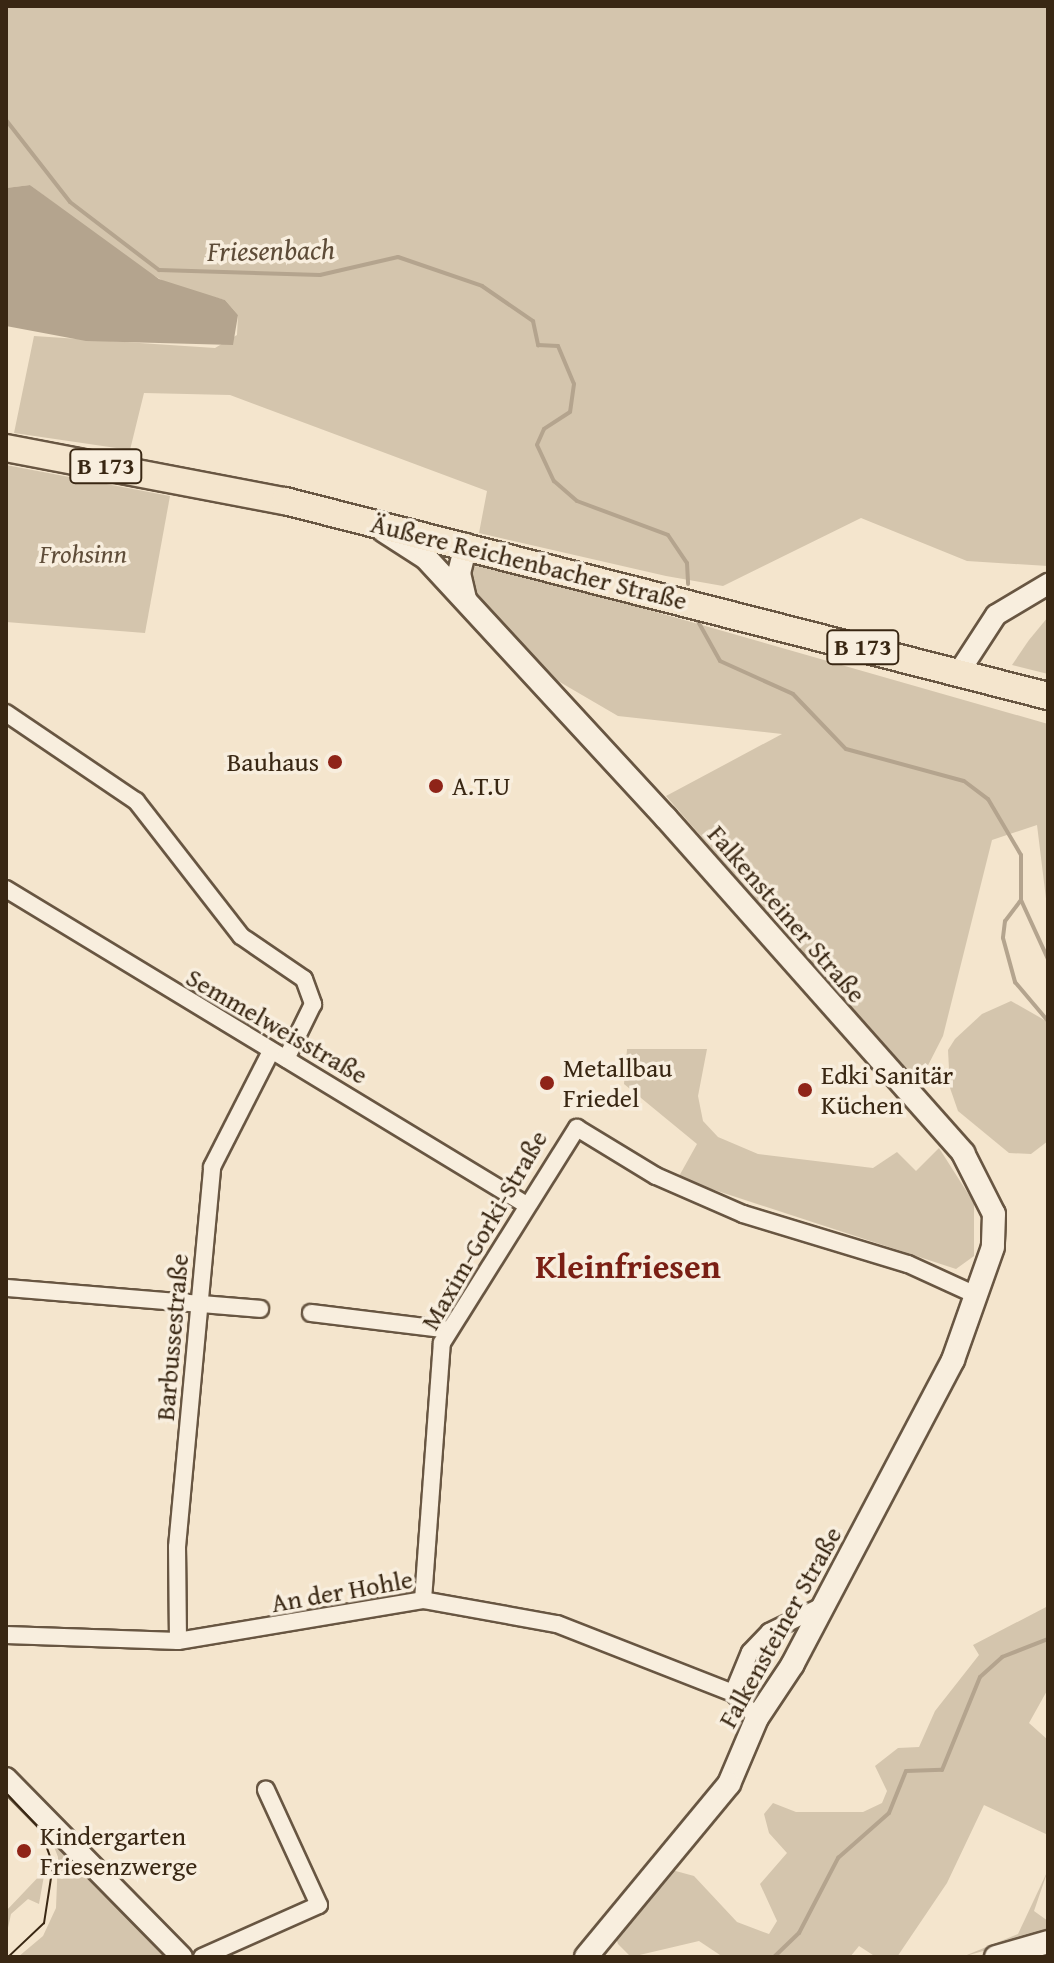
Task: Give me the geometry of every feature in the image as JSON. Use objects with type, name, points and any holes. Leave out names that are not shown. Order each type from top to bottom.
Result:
[{"type":"main road","name":"Äußere Reichenbacher Straße","points":[[6,448],[369,522],[1048,696]]},
{"type":"main road","name":"Falkensteiner Straße","points":[[369,522],[440,574],[465,599],[963,1153],[994,1214],[993,1247],[978,1296],[921,1427],[824,1605],[757,1718],[710,1814],[586,1957]]},
{"type":"main road","points":[[440,574],[456,543]]},
{"type":"main road","points":[[456,543],[465,599]]},
{"type":"main road","points":[[996,1957],[1048,1942]]},
{"type":"street","points":[[959,672],[964,655],[996,615],[1048,584]]},
{"type":"street","name":"Barbussestraße","points":[[6,713],[136,801],[241,936],[304,979],[311,1013],[279,1055],[214,1154],[177,1547],[178,1641]]},
{"type":"street","name":"Semmelweisstraße","points":[[6,889],[525,1204]]},
{"type":"street","name":"Maxim-Gorki-Straße","points":[[423,1600],[449,1330],[525,1204],[577,1128],[656,1176],[743,1214],[908,1264],[978,1296]]},
{"type":"street","points":[[6,1288],[260,1309]]},
{"type":"street","points":[[311,1313],[449,1330]]},
{"type":"street","name":"An der Hohle","points":[[6,1635],[178,1641],[423,1600],[557,1624],[733,1693],[757,1718]]},
{"type":"street","points":[[733,1693],[750,1652],[769,1632],[824,1605]]},
{"type":"street","points":[[6,1778],[182,1957]]},
{"type":"street","points":[[202,1957],[319,1905],[266,1790]]},
{"type":"green space","points":[[6,6],[1048,6],[1048,566],[967,561],[861,518],[723,586],[666,576],[479,533],[487,491],[230,395],[144,393],[130,450],[14,433],[34,336],[215,348],[237,335],[238,315],[225,300],[172,286],[134,264],[30,185],[6,188]]},
{"type":"green space","name":"Frohsinn","points":[[6,465],[170,496],[145,633],[6,622]]},
{"type":"green space","points":[[488,564],[1048,724],[1048,915],[1037,825],[992,840],[943,1036],[918,1085],[666,796],[782,734],[618,716],[558,681],[472,590],[473,567]]},
{"type":"green space","points":[[1048,617],[1048,674],[1012,665],[1029,640]]},
{"type":"green space","points":[[1011,1001],[1048,1022],[1048,1141],[1031,1154],[1009,1153],[958,1111],[950,1088],[948,1050],[955,1039],[982,1014]]},
{"type":"green space","points":[[627,1049],[707,1049],[698,1096],[703,1121],[718,1137],[758,1154],[873,1168],[897,1152],[916,1171],[939,1148],[974,1203],[974,1256],[956,1269],[678,1178],[697,1144],[624,1084]]},
{"type":"green space","points":[[1048,1606],[1048,1689],[1029,1723],[1048,1740],[1048,1835],[984,1805],[947,1883],[897,1957],[876,1957],[859,1946],[850,1957],[723,1957],[699,1941],[631,1957],[618,1944],[614,1933],[672,1870],[694,1876],[737,1922],[769,1934],[777,1921],[760,1884],[787,1853],[769,1833],[764,1814],[773,1803],[796,1812],[863,1812],[882,1803],[887,1791],[875,1766],[898,1748],[919,1747],[935,1711],[979,1655],[973,1645]]},
{"type":"green space","points":[[49,1834],[168,1957],[18,1957],[43,1936],[56,1908],[58,1857]]},
{"type":"green space","points":[[45,1870],[39,1904],[28,1899],[11,1914],[6,1937],[6,1911]]},
{"type":"green space","points":[[1048,1870],[1034,1911],[1048,1921],[1048,1933],[962,1957],[1018,1934]]},
{"type":"shaded area","points":[[30,185],[159,279],[225,300],[238,315],[233,345],[86,341],[6,326],[6,188]]},
{"type":"waterway","name":"Friesenbach","points":[[6,120],[70,202],[159,270],[320,275],[398,257],[482,286],[533,321],[538,345],[558,346],[574,384],[570,412],[544,429],[537,445],[554,481],[577,501],[668,535],[687,563],[688,584]]},
{"type":"waterway","name":"Friesenbach","points":[[695,616],[720,661],[793,694],[846,749],[964,781],[988,799],[1021,855],[1021,900],[1005,921],[1003,938],[1015,982],[1048,1021]]},
{"type":"waterway","points":[[1021,900],[1048,959]]},
{"type":"waterway","name":"Friesenbach","points":[[774,1957],[799,1933],[838,1858],[889,1813],[906,1771],[942,1770],[980,1677],[1002,1657],[1048,1639]]},
{"type":"tram line","points":[[6,1793],[40,1829],[53,1865],[44,1923],[8,1957]]},
{"type":"place","name":"Bauhaus","points":[[335,762]]},
{"type":"place","name":"A.T.U","points":[[436,786]]},
{"type":"place","name":"Metallbau Friedel","points":[[547,1083]]},
{"type":"place","name":"Edki Sanitär Küchen","points":[[805,1090]]},
{"type":"place","name":"Kindergarten Friesenzwerge","points":[[24,1851]]},
{"type":"district","name":"Kleinfriesen","points":[[628,1266]]}]
